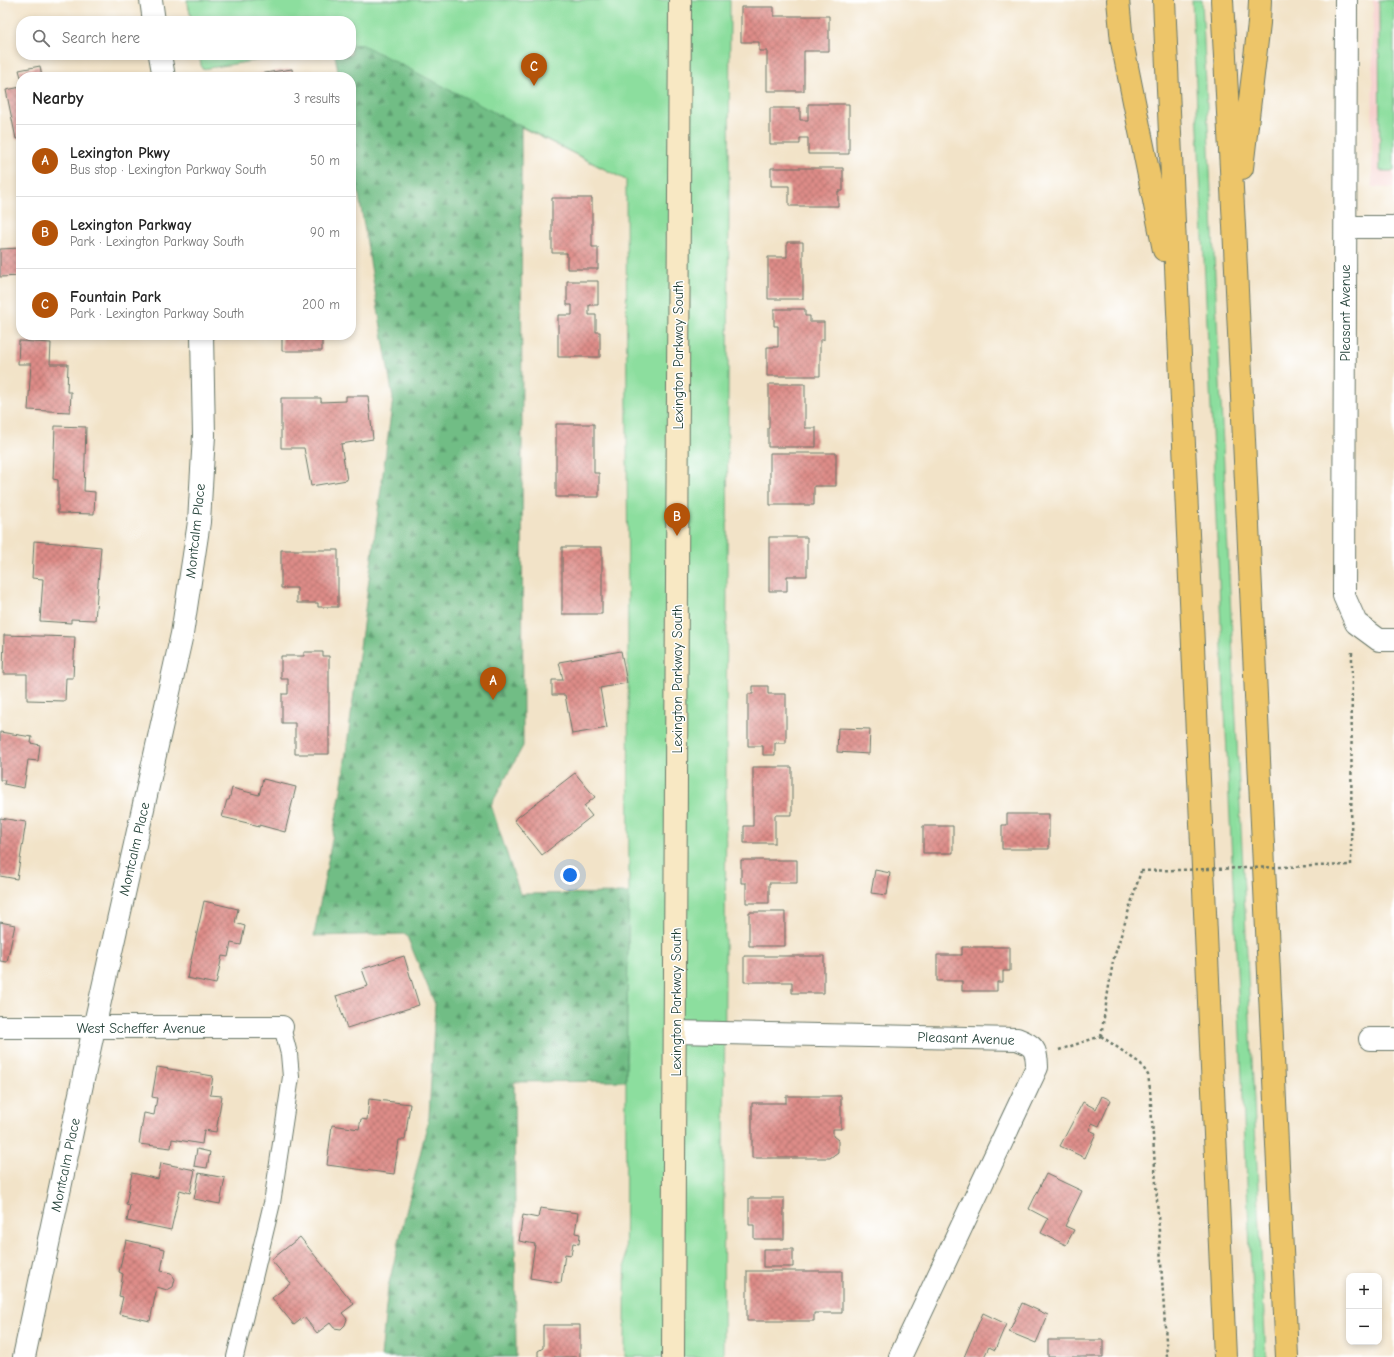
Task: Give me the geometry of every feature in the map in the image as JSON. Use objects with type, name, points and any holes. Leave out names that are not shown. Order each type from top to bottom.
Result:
[{"type":"highway","points":[[1118,0],[1122,42],[1177,318]]},
{"type":"highway","points":[[1164,0],[1177,318],[1226,1357]]},
{"type":"highway","points":[[1222,0],[1287,1357]]},
{"type":"highway","points":[[1234,226],[1258,31],[1260,0]]},
{"type":"street","points":[[151,0],[153,16]]},
{"type":"street","name":"Lexington Parkway South","points":[[673,1357],[680,0]]},
{"type":"street","name":"Pleasant Avenue","points":[[1346,0],[1344,596],[1356,623]]},
{"type":"street","points":[[161,60],[163,72]]},
{"type":"street","points":[[1346,227],[1394,227]]},
{"type":"street","name":"Montcalm Place","points":[[24,1357],[94,1028],[182,634],[199,522],[204,435],[202,340]]},
{"type":"street","points":[[1356,623],[1379,640],[1394,640]]},
{"type":"street","name":"West Scheffer Avenue","points":[[0,1027],[282,1027]]},
{"type":"street","name":"Pleasant Avenue","points":[[675,1032],[1017,1039],[1029,1044],[1037,1057]]},
{"type":"street","points":[[1370,1040],[1394,1039]]},
{"type":"street","points":[[900,1357],[1037,1067],[1037,1057]]},
{"type":"lane","points":[[235,1357],[272,1203],[290,1077],[289,1054],[282,1027]]},
{"type":"path","points":[[1101,1036],[1113,961],[1141,871],[1351,865],[1352,650],[1356,623]]},
{"type":"path","points":[[1037,1057],[1101,1036]]},
{"type":"path","points":[[1101,1036],[1141,1064],[1148,1075],[1167,1357]]},
{"type":"shaded area","points":[[1373,0],[1394,0],[1394,188],[1372,187]]},
{"type":"green space","points":[[187,0],[627,0],[626,180],[521,127],[523,746],[491,805],[520,894],[629,893],[626,1081],[514,1082],[516,1357],[381,1357],[388,1287],[429,1117],[435,1004],[406,934],[314,936],[341,791],[393,398],[356,178],[356,72],[338,72],[336,60],[356,60],[356,16],[191,16]]},
{"type":"green space","points":[[187,0],[730,0],[723,1357],[625,1357],[626,1081],[629,893],[626,180],[361,44],[356,44],[356,16],[191,16]]},
{"type":"green space","points":[[1192,0],[1202,0],[1266,1357],[1255,1357]]},
{"type":"green space","points":[[1379,0],[1394,0],[1394,171],[1380,171]]},
{"type":"green space","points":[[200,60],[259,60],[202,69]]},
{"type":"building","points":[[741,7],[774,7],[774,16],[829,16],[829,51],[804,51],[804,91],[767,91],[767,51],[759,51],[759,42],[741,42]]},
{"type":"building","points":[[40,66],[41,72],[20,72],[19,70]]},
{"type":"building","points":[[292,69],[292,72],[272,72]]},
{"type":"building","points":[[16,88],[16,139],[6,90]]},
{"type":"building","points":[[808,104],[849,104],[849,154],[808,154],[808,138],[800,138],[800,144],[770,144],[770,108],[800,108],[800,120],[808,120]]},
{"type":"building","points":[[771,168],[843,168],[843,191],[838,191],[838,206],[789,206],[789,186],[771,186]]},
{"type":"building","points":[[552,198],[592,198],[592,247],[598,247],[598,269],[567,269],[567,253],[552,253]]},
{"type":"building","points":[[787,242],[803,242],[803,299],[768,299],[768,257],[787,257]]},
{"type":"building","points":[[16,248],[16,276],[0,277],[0,249]]},
{"type":"building","points":[[567,281],[598,281],[598,305],[589,305],[589,315],[596,315],[596,332],[600,332],[600,357],[558,357],[558,315],[572,315],[572,305],[567,305]]},
{"type":"building","points":[[774,309],[805,309],[805,316],[810,316],[810,322],[824,322],[824,340],[820,340],[820,376],[767,376],[767,347],[778,347],[778,326],[774,326]]},
{"type":"building","points":[[282,340],[322,340],[322,351],[282,351]]},
{"type":"building","points":[[19,341],[51,343],[50,364],[68,364],[67,392],[71,392],[70,412],[28,410],[31,364],[18,364]]},
{"type":"building","points":[[769,384],[805,384],[805,428],[816,428],[816,447],[768,447]]},
{"type":"building","points":[[346,396],[368,396],[373,439],[341,444],[347,480],[311,486],[304,448],[281,448],[281,398],[321,398],[321,402],[346,401]]},
{"type":"building","points":[[556,424],[594,424],[594,473],[599,473],[599,497],[556,497]]},
{"type":"building","points":[[55,426],[86,427],[84,491],[95,492],[94,514],[58,513],[58,480],[53,479]]},
{"type":"building","points":[[770,453],[836,453],[836,486],[814,486],[814,505],[770,505]]},
{"type":"building","points":[[769,537],[807,537],[807,576],[787,576],[787,591],[769,591]]},
{"type":"building","points":[[34,541],[101,547],[95,620],[71,619],[71,623],[40,621],[43,579],[32,578]]},
{"type":"building","points":[[562,547],[602,547],[602,614],[562,614]]},
{"type":"building","points":[[281,550],[338,550],[338,607],[318,607],[318,603],[297,603],[297,588],[281,588]]},
{"type":"building","points":[[4,635],[75,637],[73,678],[66,678],[65,701],[27,700],[27,674],[3,674]]},
{"type":"building","points":[[621,651],[627,683],[600,688],[607,728],[572,734],[565,695],[552,695],[552,680],[563,680],[559,662]]},
{"type":"building","points":[[304,652],[323,652],[323,656],[329,656],[329,754],[295,754],[295,723],[282,723],[282,694],[288,694],[288,679],[281,679],[281,656],[304,656]]},
{"type":"building","points":[[753,686],[768,686],[768,694],[786,694],[786,743],[775,743],[775,755],[763,755],[763,746],[748,746],[748,694],[753,694]]},
{"type":"building","points":[[838,728],[870,729],[869,754],[837,752]]},
{"type":"building","points":[[0,732],[32,737],[31,743],[40,745],[38,761],[28,760],[24,788],[4,784],[5,780],[0,780]]},
{"type":"building","points":[[753,767],[792,767],[792,815],[775,815],[775,843],[744,843],[744,826],[753,826]]},
{"type":"building","points":[[575,773],[595,797],[584,806],[592,816],[542,855],[514,820]]},
{"type":"building","points":[[263,779],[296,787],[285,832],[222,817],[232,788],[259,795]]},
{"type":"building","points":[[1007,814],[1049,814],[1049,849],[1002,849],[1002,825],[1007,825]]},
{"type":"building","points":[[0,818],[26,822],[17,879],[0,876]]},
{"type":"building","points":[[923,826],[953,826],[953,853],[923,853]]},
{"type":"building","points":[[741,860],[797,860],[797,883],[769,883],[769,903],[746,903],[746,883],[741,883]]},
{"type":"building","points":[[875,870],[890,873],[887,895],[871,893]]},
{"type":"building","points":[[204,901],[238,909],[235,923],[245,926],[241,945],[231,943],[228,957],[222,956],[216,984],[187,978]]},
{"type":"building","points":[[749,912],[785,912],[785,946],[749,946]]},
{"type":"building","points":[[0,922],[15,925],[7,962],[0,961]]},
{"type":"building","points":[[962,947],[1010,947],[1010,971],[1003,971],[1003,982],[997,982],[997,991],[962,991],[962,981],[937,981],[937,955],[962,955]]},
{"type":"building","points":[[404,956],[419,1005],[347,1028],[336,996],[368,986],[362,969]]},
{"type":"building","points":[[744,956],[824,956],[824,993],[792,993],[792,982],[744,982]]},
{"type":"building","points":[[157,1067],[213,1076],[210,1095],[222,1096],[216,1132],[204,1130],[202,1144],[172,1139],[171,1148],[139,1144],[144,1113],[154,1115],[157,1098],[152,1097]]},
{"type":"building","points":[[786,1096],[841,1096],[841,1129],[833,1129],[833,1136],[838,1140],[838,1152],[830,1158],[752,1158],[752,1103],[786,1103]]},
{"type":"building","points":[[1102,1096],[1111,1100],[1099,1126],[1092,1123],[1089,1130],[1096,1133],[1085,1158],[1060,1146],[1083,1102],[1096,1109]]},
{"type":"building","points":[[369,1099],[410,1104],[405,1140],[399,1140],[394,1174],[327,1165],[332,1125],[359,1129],[361,1119],[367,1120]]},
{"type":"building","points":[[197,1149],[210,1152],[207,1168],[194,1166]]},
{"type":"building","points":[[161,1163],[195,1170],[190,1193],[180,1190],[171,1230],[127,1221],[130,1205],[126,1204],[132,1173],[158,1179]]},
{"type":"building","points":[[199,1173],[225,1178],[220,1204],[194,1199]]},
{"type":"building","points":[[1046,1174],[1082,1191],[1065,1226],[1074,1230],[1066,1245],[1041,1233],[1048,1219],[1029,1209]]},
{"type":"building","points":[[749,1198],[784,1198],[784,1239],[754,1239],[754,1225],[749,1225]]},
{"type":"building","points":[[540,1208],[578,1213],[575,1233],[580,1234],[579,1244],[573,1243],[571,1255],[565,1254],[561,1283],[530,1278],[535,1244],[519,1241],[523,1215],[538,1218]]},
{"type":"building","points":[[300,1237],[354,1304],[342,1313],[347,1319],[345,1325],[341,1329],[334,1328],[330,1323],[317,1333],[304,1317],[294,1325],[272,1298],[291,1283],[271,1260]]},
{"type":"building","points":[[126,1240],[165,1249],[161,1271],[171,1273],[175,1279],[173,1287],[167,1290],[157,1287],[150,1321],[119,1314],[123,1297],[119,1296],[123,1274],[119,1272]]},
{"type":"building","points":[[763,1249],[793,1249],[793,1267],[763,1267]]},
{"type":"building","points":[[747,1271],[842,1271],[842,1313],[814,1313],[814,1321],[747,1321]]},
{"type":"building","points":[[1022,1303],[1048,1315],[1036,1343],[1009,1332]]},
{"type":"building","points":[[983,1313],[1006,1324],[995,1350],[989,1347],[984,1357],[964,1357]]},
{"type":"building","points":[[543,1325],[580,1325],[580,1357],[538,1357],[538,1351],[543,1348]]},
{"type":"building","points":[[1048,1340],[1103,1340],[1103,1357],[1048,1357]]},
{"type":"place","name":"Fountain Park","points":[[534,86]]},
{"type":"place","name":"Lexington Parkway","points":[[677,536]]},
{"type":"place","name":"Lexington Pkwy","points":[[493,700]]}]
